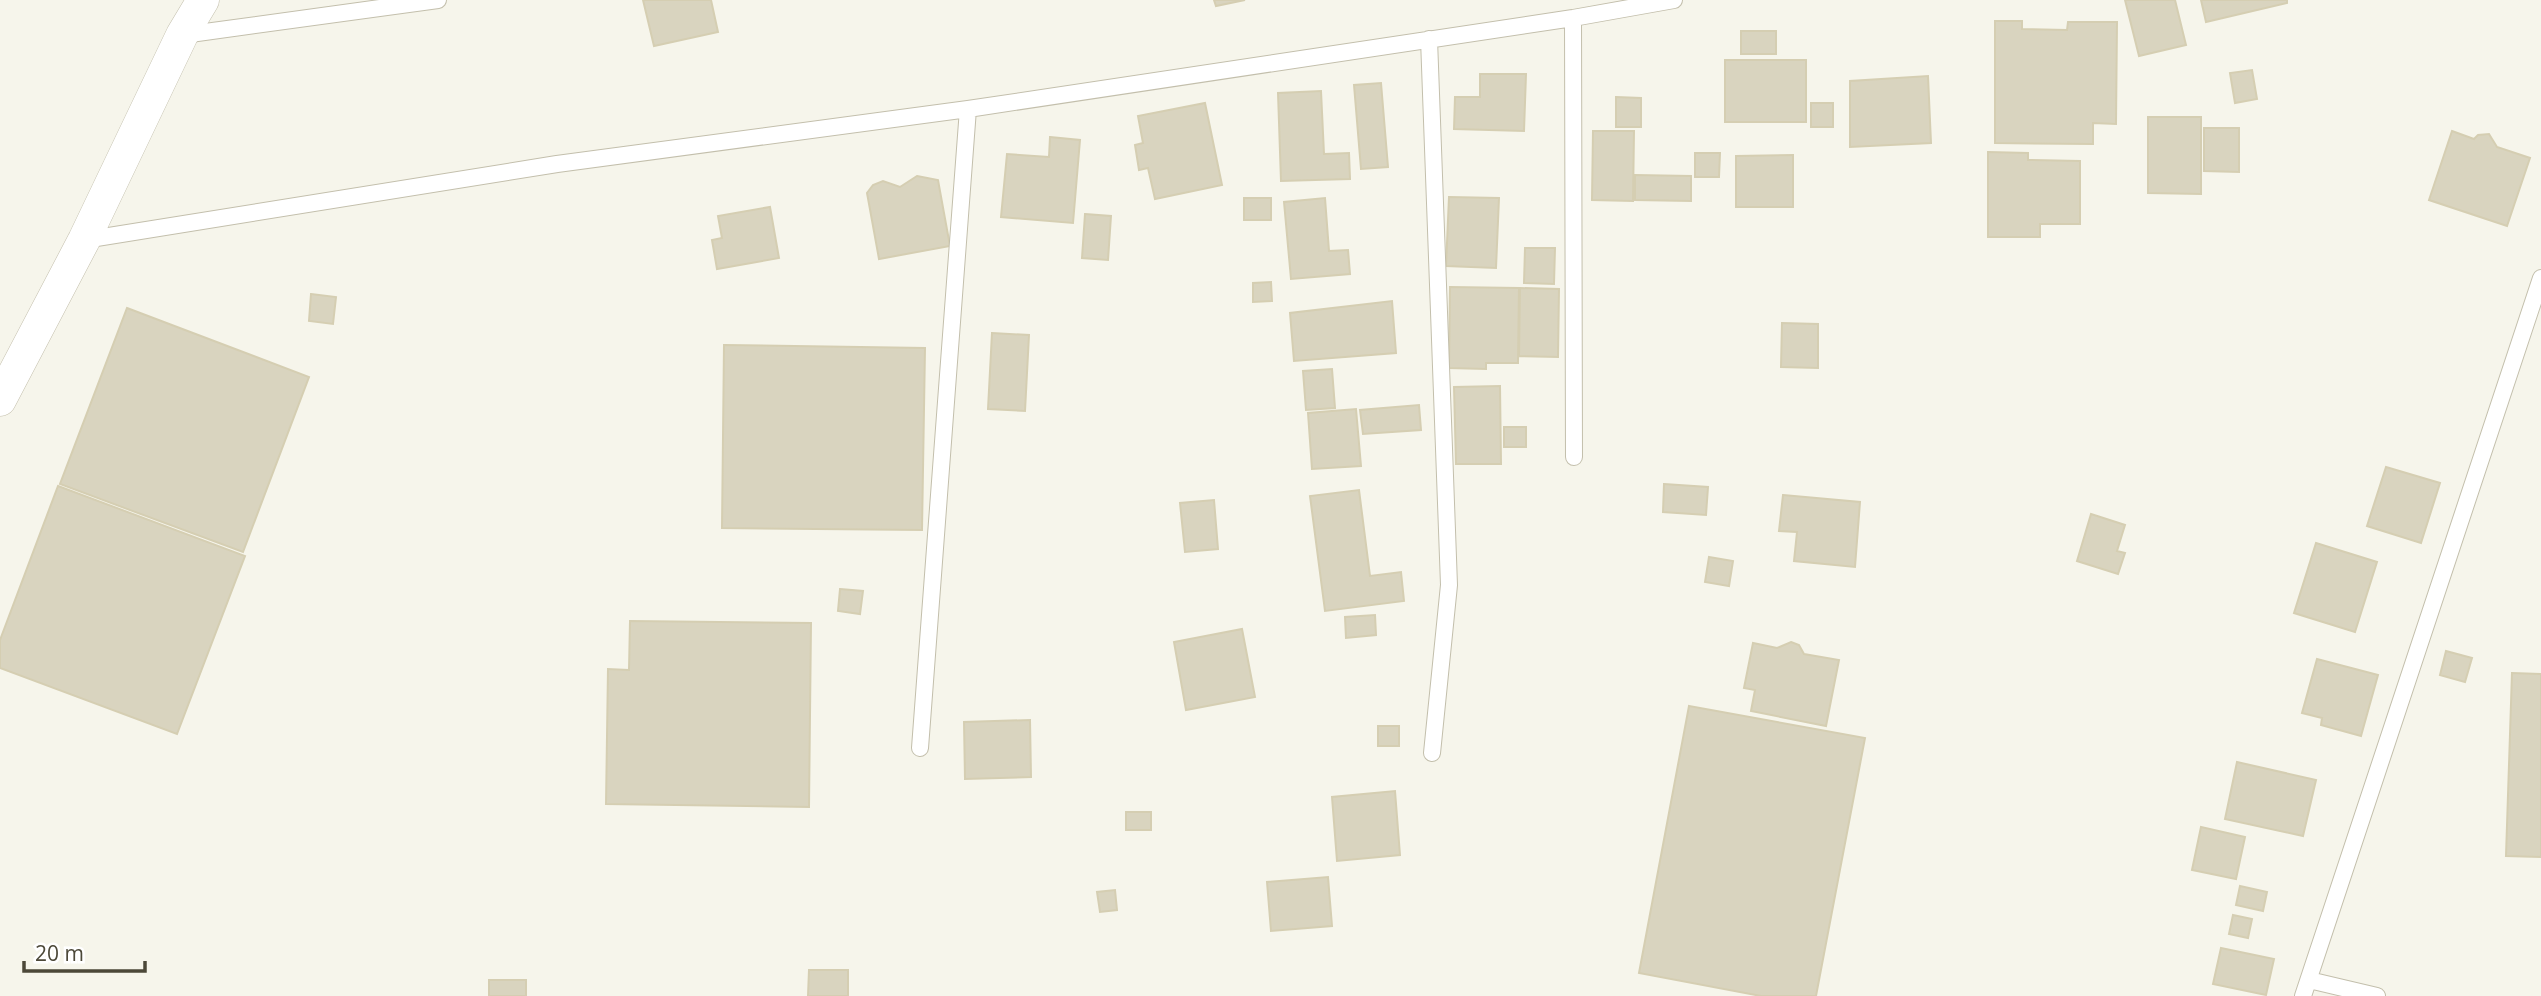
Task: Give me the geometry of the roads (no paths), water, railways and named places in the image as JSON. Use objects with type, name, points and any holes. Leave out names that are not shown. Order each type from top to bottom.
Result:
[{"type":"street","points":[[0,400],[84,240],[182,35],[203,0]]},
{"type":"lane","points":[[182,35],[438,0]]},
{"type":"lane","points":[[84,240],[556,164],[968,109],[1573,18],[1674,0]]},
{"type":"lane","points":[[1573,18],[1574,457]]},
{"type":"lane","points":[[1429,39],[1449,585],[1432,753]]},
{"type":"lane","points":[[920,748],[968,109]]},
{"type":"lane","points":[[2303,996],[2541,278]]},
{"type":"lane","points":[[2309,980],[2377,996]]}]
